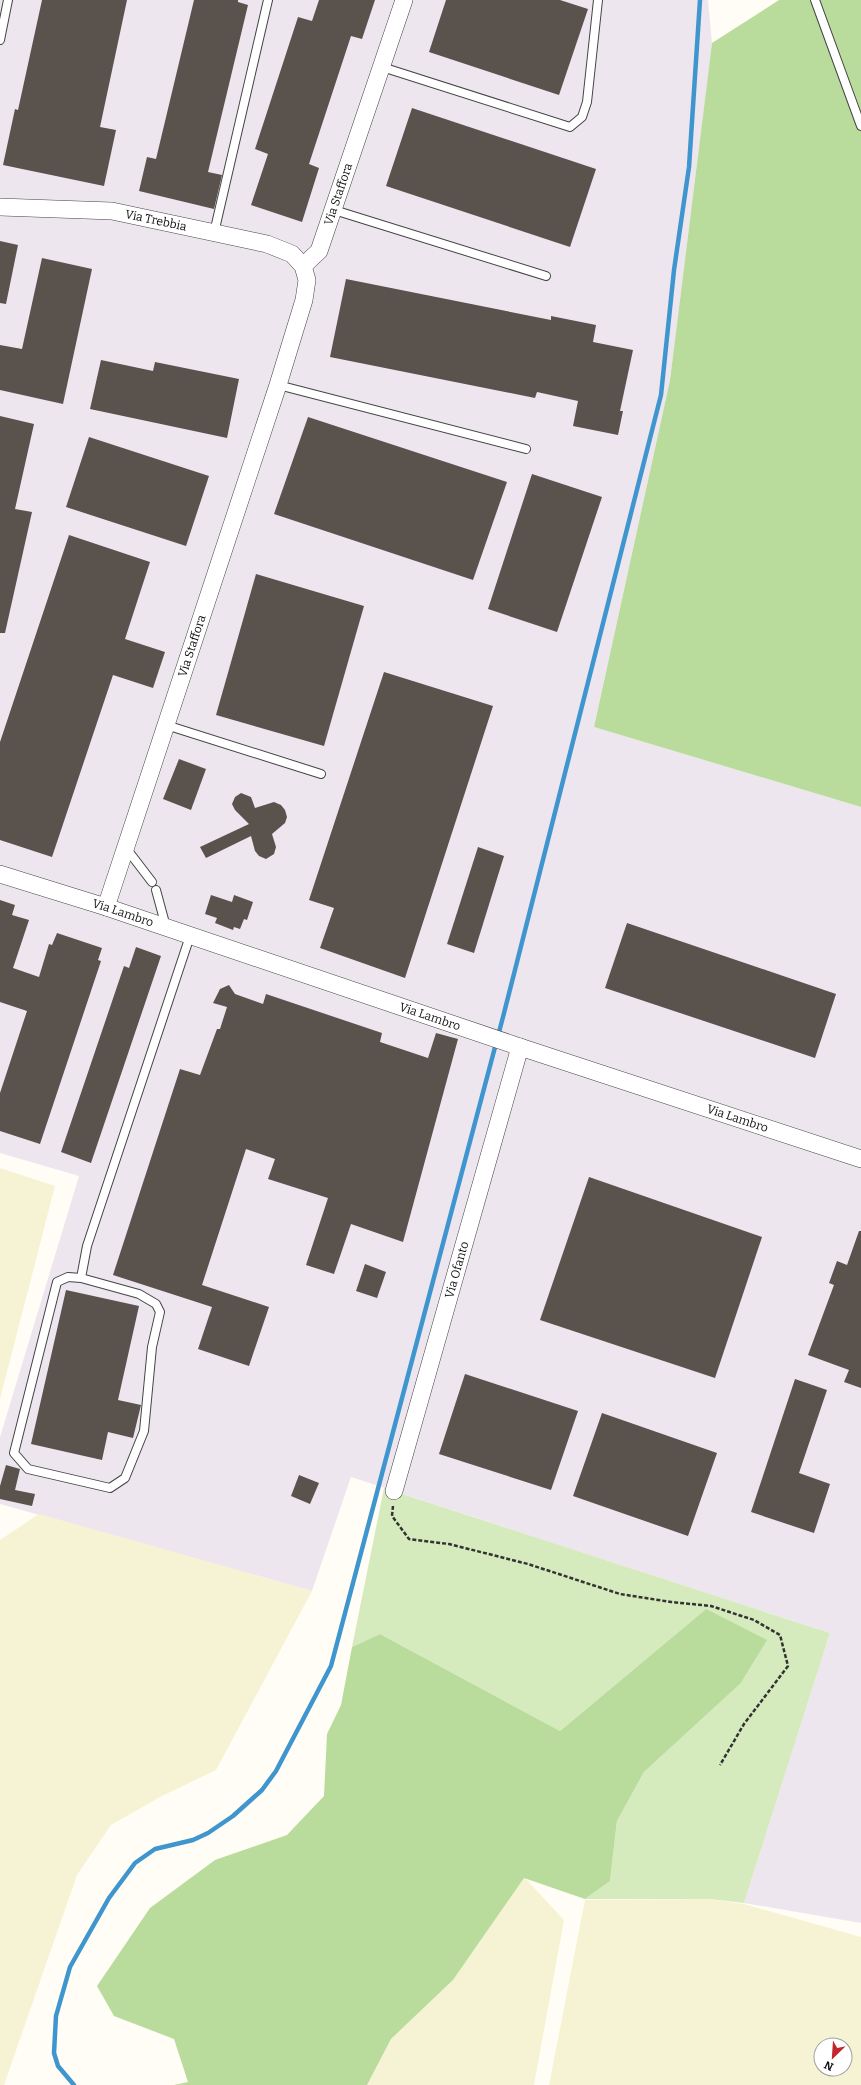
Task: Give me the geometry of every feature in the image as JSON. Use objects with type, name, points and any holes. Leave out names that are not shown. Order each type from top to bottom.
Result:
[{"type":"street","name":"Via Staffora","points":[[106,907],[278,385],[304,300],[307,280],[304,266],[319,251],[404,0]]},
{"type":"street","name":"Via Trebbia","points":[[0,207],[112,211],[267,244],[292,254],[304,266]]},
{"type":"street","name":"Via Lambro","points":[[0,874],[106,907],[516,1046],[861,1159]]},
{"type":"street","name":"Via Ofanto","points":[[394,1491],[516,1046]]},
{"type":"lane","points":[[0,40],[8,0]]},
{"type":"lane","points":[[214,233],[268,0]]},
{"type":"lane","points":[[382,68],[570,127],[582,117],[587,102],[598,0]]},
{"type":"lane","points":[[815,0],[861,126]]},
{"type":"lane","points":[[334,210],[546,276]]},
{"type":"lane","points":[[278,385],[526,449]]},
{"type":"lane","points":[[166,725],[321,774]]},
{"type":"lane","points":[[125,847],[152,882]]},
{"type":"lane","points":[[156,890],[166,928]]},
{"type":"lane","points":[[81,1278],[87,1246],[190,936]]},
{"type":"lane","points":[[68,1277],[81,1278],[139,1294],[156,1304],[160,1312],[152,1347],[144,1431],[125,1478],[110,1488],[28,1469],[14,1453],[57,1282],[68,1277]]},
{"type":"path","points":[[394,1491],[392,1516],[409,1539],[449,1544],[528,1564],[620,1594],[671,1602],[711,1606],[754,1620],[780,1635],[788,1666],[744,1724],[720,1765]]},
{"type":"shaded area","points":[[0,0],[708,0],[712,43],[670,380],[594,727],[861,807],[861,1923],[744,1903],[830,1633],[351,1477],[312,1591],[0,1504],[0,1437],[79,1176],[0,1153]]},
{"type":"shaded area","points":[[0,1168],[55,1186],[0,1399]]},
{"type":"shaded area","points":[[39,1514],[312,1591],[216,1770],[160,1797],[111,1825],[77,1875],[4,2085],[0,2085],[0,1540]]},
{"type":"shaded area","points":[[524,1877],[564,1920],[534,2085],[367,2085],[391,2039],[453,1980]]},
{"type":"shaded area","points":[[710,1899],[744,1904],[861,1937],[861,2085],[549,2085],[585,1900]]},
{"type":"green space","points":[[779,0],[861,0],[861,807],[594,727],[670,380],[712,43]]},
{"type":"green space","points":[[384,1488],[830,1633],[744,1903],[710,1899],[585,1899],[610,1881],[617,1821],[644,1772],[740,1684],[706,1609],[560,1731],[380,1634],[352,1647]]},
{"type":"green space","points":[[706,1609],[767,1640],[740,1684],[644,1772],[617,1821],[610,1881],[585,1899],[524,1878],[453,1980],[391,2039],[367,2085],[174,2085],[188,2082],[174,2039],[114,2016],[97,1986],[150,1908],[215,1860],[287,1835],[324,1796],[327,1734],[341,1705],[352,1647],[380,1634],[560,1731]]},
{"type":"building","points":[[42,0],[127,0],[100,127],[116,130],[104,186],[3,165],[15,109],[18,110]]},
{"type":"building","points":[[194,0],[238,0],[238,2],[248,5],[208,172],[222,175],[214,209],[139,191],[147,157],[156,159]]},
{"type":"building","points":[[319,0],[375,0],[362,39],[351,36],[309,164],[319,168],[302,222],[251,205],[268,154],[255,149],[298,17],[312,21]]},
{"type":"building","points":[[446,0],[560,0],[588,9],[559,95],[429,52]]},
{"type":"building","points":[[412,108],[596,169],[570,247],[386,186]]},
{"type":"building","points":[[0,241],[18,245],[6,304],[0,303]]},
{"type":"building","points":[[42,258],[92,269],[63,404],[0,390],[0,345],[22,349]]},
{"type":"building","points":[[346,279],[551,320],[551,316],[596,325],[593,342],[633,350],[620,411],[623,411],[618,435],[573,426],[578,401],[537,392],[535,398],[330,357]]},
{"type":"building","points":[[101,360],[153,371],[155,362],[239,379],[227,438],[90,409]]},
{"type":"building","points":[[0,416],[34,424],[15,509],[32,512],[5,633],[0,633]]},
{"type":"building","points":[[308,417],[507,482],[473,580],[274,514]]},
{"type":"building","points":[[89,437],[209,476],[186,546],[66,507]]},
{"type":"building","points":[[532,474],[602,497],[557,632],[488,609]]},
{"type":"building","points":[[69,535],[150,562],[125,639],[165,652],[153,688],[113,675],[52,857],[0,840],[0,742]]},
{"type":"building","points":[[256,574],[364,606],[324,746],[216,715]]},
{"type":"building","points":[[384,672],[493,706],[405,978],[320,948],[334,908],[309,900]]},
{"type":"building","points":[[179,759],[206,769],[191,810],[163,799]]},
{"type":"building","points":[[241,793],[251,797],[255,808],[274,802],[281,805],[285,810],[287,817],[285,823],[272,834],[276,847],[274,854],[266,859],[259,856],[255,851],[251,836],[206,858],[200,847],[249,824],[235,810],[232,804],[235,797]]},
{"type":"building","points":[[478,847],[504,856],[474,953],[447,944]]},
{"type":"building","points":[[211,895],[232,902],[234,895],[253,902],[247,920],[244,919],[240,929],[234,927],[233,930],[215,923],[217,918],[205,914]]},
{"type":"building","points":[[0,900],[15,905],[12,915],[29,920],[13,968],[39,977],[49,944],[52,945],[57,933],[102,948],[98,960],[101,961],[40,1144],[0,1131],[0,1093],[27,1011],[0,1002]]},
{"type":"building","points":[[627,923],[836,994],[815,1058],[605,988]]},
{"type":"building","points":[[136,947],[161,956],[91,1163],[61,1152],[124,966],[129,968]]},
{"type":"building","points":[[229,985],[235,994],[263,1004],[266,994],[382,1033],[380,1042],[428,1058],[436,1033],[458,1039],[403,1242],[351,1224],[334,1274],[306,1265],[328,1198],[268,1179],[275,1159],[246,1149],[202,1285],[269,1307],[249,1366],[198,1349],[212,1307],[113,1275],[180,1069],[200,1075],[217,1029],[220,1029],[227,1007],[213,1003],[220,989]]},
{"type":"building","points":[[589,1177],[762,1237],[715,1378],[540,1320]]},
{"type":"building","points":[[859,1231],[861,1231],[861,1388],[844,1382],[849,1370],[808,1355],[834,1285],[829,1283],[837,1261],[847,1265]]},
{"type":"building","points":[[365,1264],[386,1272],[377,1298],[356,1291]]},
{"type":"building","points":[[66,1290],[139,1306],[118,1400],[141,1405],[133,1438],[108,1432],[102,1460],[31,1444]]},
{"type":"building","points":[[465,1374],[578,1411],[551,1490],[439,1454]]},
{"type":"building","points":[[795,1379],[827,1390],[799,1473],[830,1484],[814,1533],[751,1512]]},
{"type":"building","points":[[602,1413],[717,1453],[688,1536],[573,1496]]},
{"type":"building","points":[[6,1465],[20,1469],[15,1490],[35,1494],[32,1506],[0,1499],[0,1486]]},
{"type":"building","points":[[299,1475],[319,1483],[310,1504],[291,1496]]},
{"type":"waterway","points":[[74,2085],[58,2066],[54,2053],[56,2016],[70,1967],[109,1898],[135,1863],[155,1849],[193,1840],[208,1833],[233,1816],[262,1790],[276,1771],[331,1666],[503,1017],[661,395],[674,270],[689,167],[700,0]]}]
